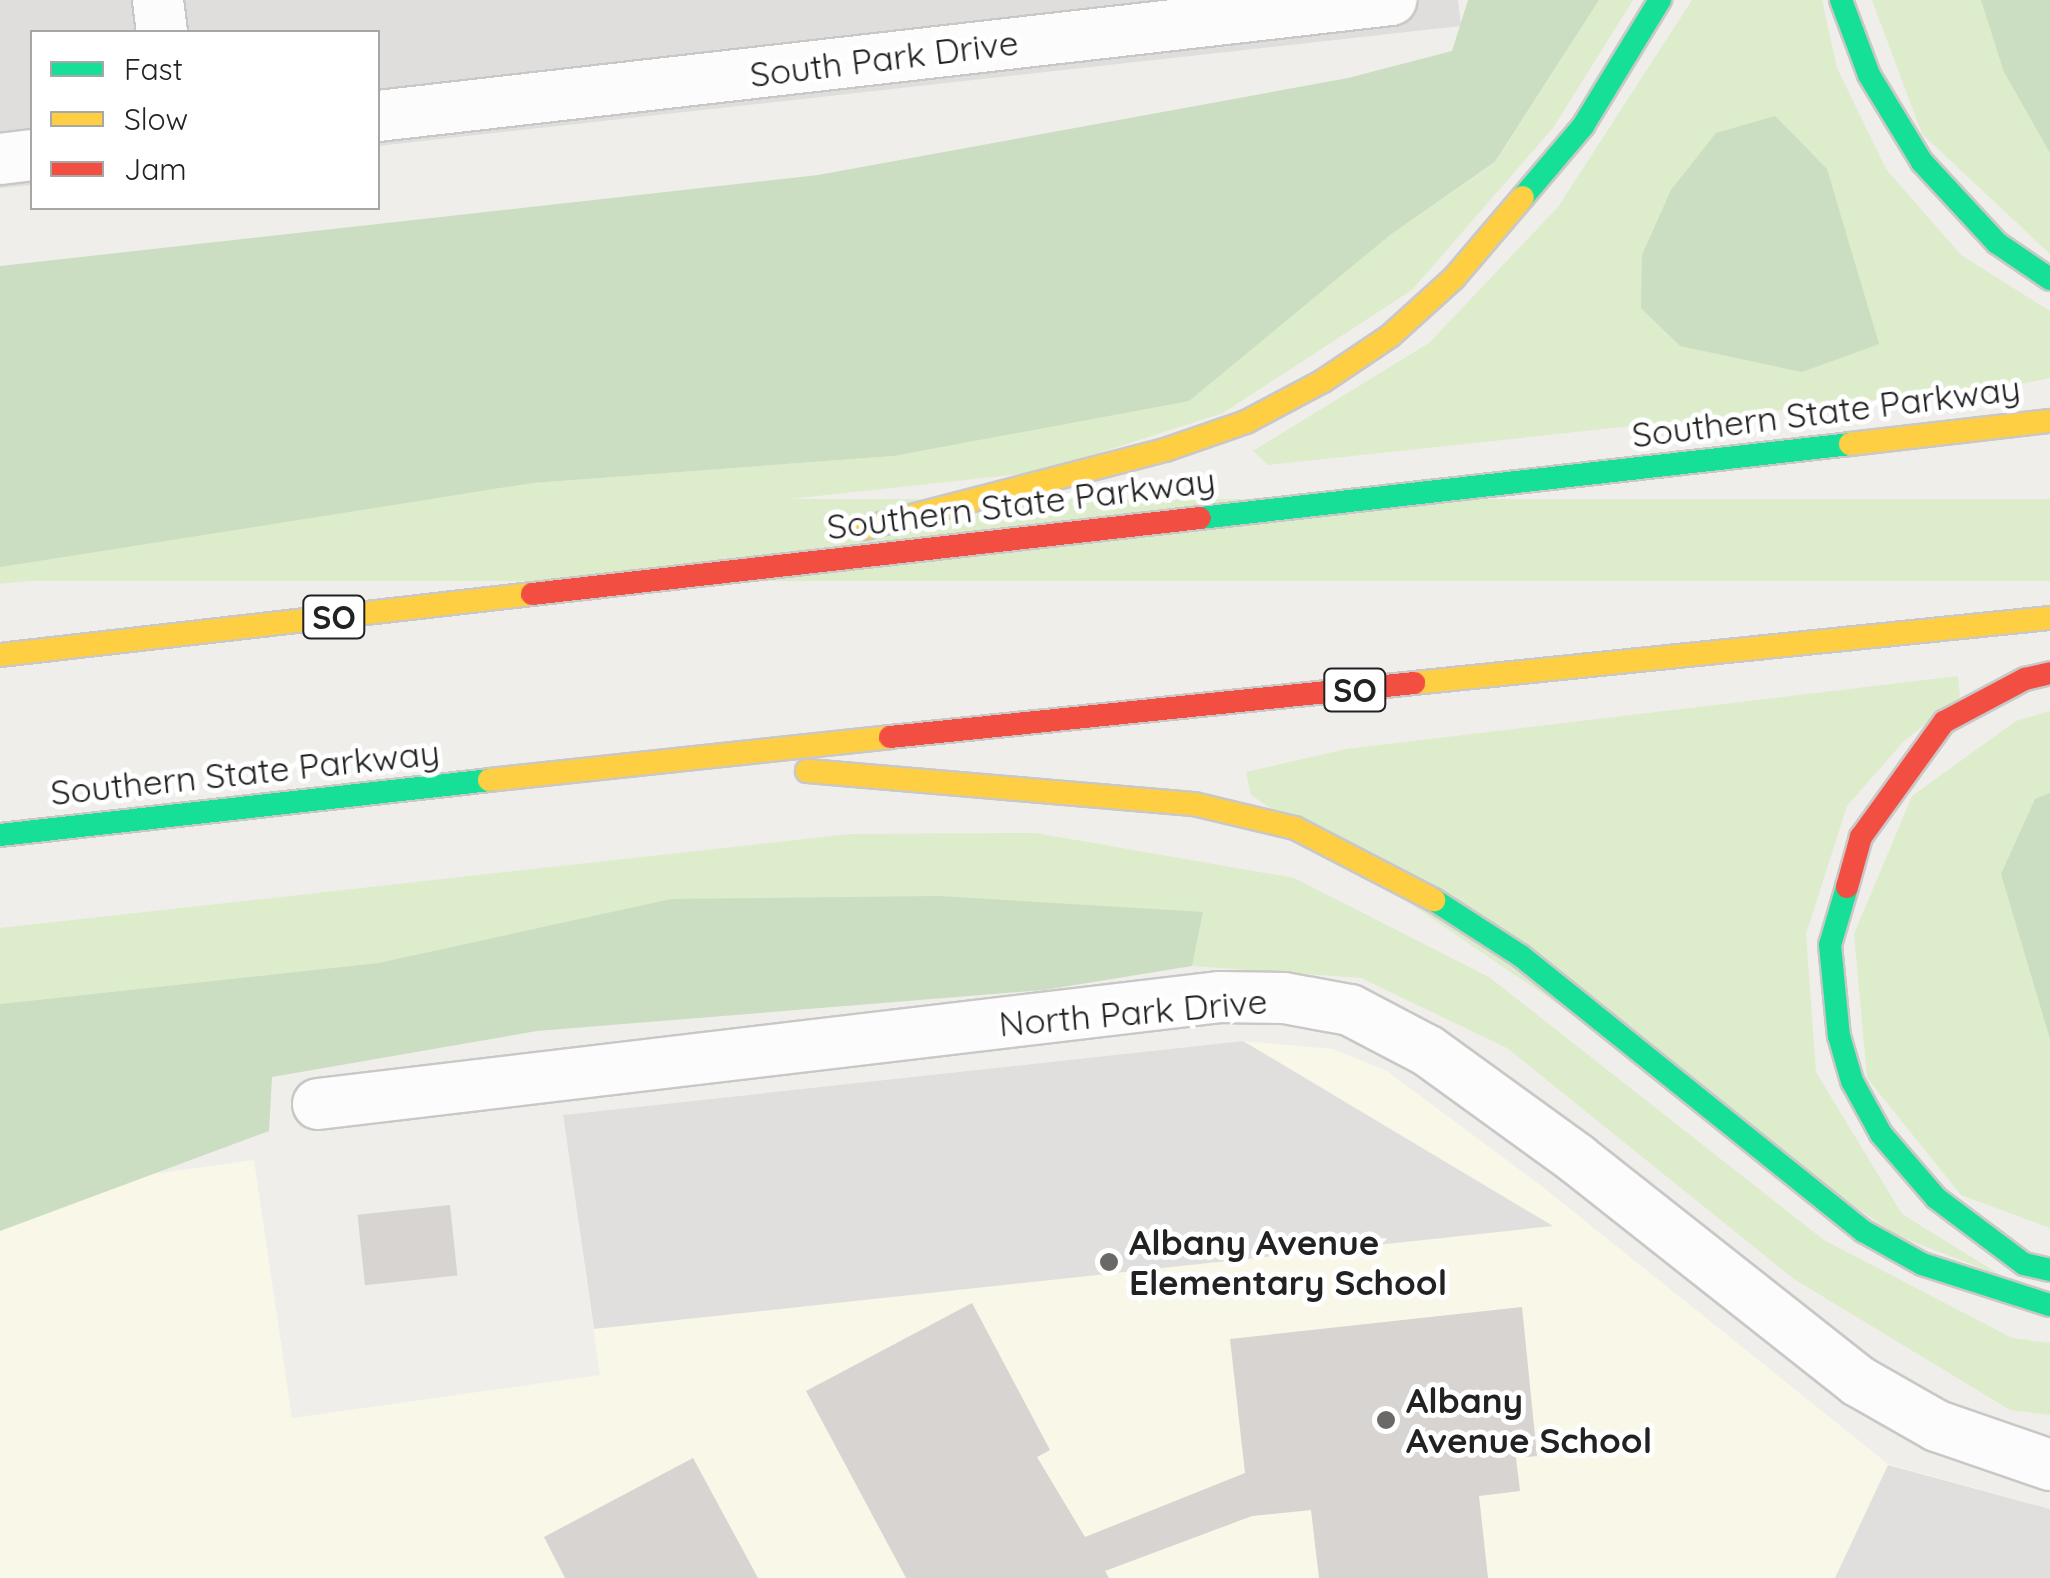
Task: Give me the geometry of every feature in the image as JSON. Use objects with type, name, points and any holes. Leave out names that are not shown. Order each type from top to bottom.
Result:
[{"type":"highway","points":[[668,578],[1165,450],[1246,422],[1323,382],[1390,336],[1454,278],[1582,126],[1660,0]]},
{"type":"highway","points":[[1841,0],[1869,75],[1922,162],[1997,243],[2050,279]]},
{"type":"highway","name":"Southern State Parkway","points":[[0,655],[2050,421]]},
{"type":"highway","name":"Southern State Parkway","points":[[0,834],[659,761],[2050,618]]},
{"type":"highway","points":[[2050,674],[2025,679],[1944,722],[1861,837],[1830,945],[1839,1036],[1852,1081],[1881,1134],[1936,1198],[2024,1264],[2050,1270]]},
{"type":"highway","points":[[659,761],[1069,790],[1194,804],[1296,828],[1402,880],[1521,956],[1863,1231],[1922,1264],[2050,1305]]},
{"type":"street","points":[[158,0],[162,30]]},
{"type":"street","name":"South Park Drive","points":[[380,116],[1391,0]]},
{"type":"street","points":[[0,159],[30,156]]},
{"type":"street","name":"North Park Drive","points":[[318,1104],[1219,997],[1284,998],[1350,1010],[1428,1051],[1578,1159],[1858,1381],[1937,1426],[2050,1465]]},
{"type":"shaded area","points":[[0,0],[1458,0],[1461,26],[380,146],[380,30],[30,30],[30,185],[0,188]]},
{"type":"shaded area","name":"Albany Avenue Elementary School","points":[[1243,1041],[1333,1049],[1387,1071],[1544,1188],[1888,1464],[2050,1509],[2050,1578],[0,1578],[0,1195],[254,1160],[292,1418],[600,1375],[563,1115]]},
{"type":"shaded area","points":[[1243,1041],[1553,1226],[594,1329],[563,1115]]},
{"type":"shaded area","points":[[1888,1465],[2050,1509],[2050,1578],[1835,1578]]},
{"type":"green space","points":[[1468,0],[1599,0],[1495,162],[1390,235],[1189,401],[893,456],[533,483],[0,567],[0,266],[818,175],[1348,78],[1452,51]]},
{"type":"green space","points":[[1599,0],[1633,0],[1553,128],[1412,290],[1223,413],[1040,472],[0,584],[0,567],[533,483],[893,456],[1390,235],[1495,163]]},
{"type":"green space","points":[[1692,0],[1822,0],[1837,68],[1886,169],[1961,255],[2050,311],[2050,378],[2016,385],[1268,465],[1253,451],[1429,343],[1558,207]]},
{"type":"green space","points":[[1872,0],[2050,0],[2050,254],[1922,134]]},
{"type":"green space","points":[[1981,0],[2050,0],[2050,153],[2004,72]]},
{"type":"green space","points":[[1775,116],[1827,169],[1879,344],[1802,372],[1680,346],[1641,308],[1642,255],[1671,190],[1716,133]]},
{"type":"green space","points":[[0,499],[2050,499],[2050,581],[0,581]]},
{"type":"green space","points":[[1958,676],[1960,697],[1904,741],[1847,806],[1806,934],[1816,1072],[1902,1214],[2002,1276],[1898,1236],[1251,795],[1246,772],[1346,749]]},
{"type":"green space","points":[[2050,711],[2050,1228],[1961,1195],[1867,1078],[1854,934],[1912,796],[2016,721]]},
{"type":"green space","points":[[2050,793],[2050,1039],[2001,874],[2035,799]]},
{"type":"green space","points":[[1036,833],[1294,878],[1489,977],[1824,1240],[2012,1338],[2050,1343],[2050,1415],[2010,1410],[1794,1279],[1507,1048],[1361,978],[1192,966],[1203,913],[671,899],[378,963],[0,1004],[0,928],[849,834]]},
{"type":"green space","points":[[939,896],[1203,912],[1192,966],[1044,990],[537,1031],[272,1077],[269,1131],[0,1231],[0,1004],[378,963],[671,899]]},
{"type":"building","points":[[450,1205],[457,1276],[365,1285],[358,1215]]},
{"type":"building","name":"Albany Avenue School","points":[[972,1303],[1050,1450],[1037,1457],[1085,1537],[1245,1473],[1230,1339],[1522,1307],[1537,1456],[1516,1458],[1520,1491],[1479,1496],[1488,1578],[1319,1578],[1311,1510],[1252,1516],[1105,1571],[1109,1578],[906,1578],[806,1391]]},
{"type":"building","points":[[693,1458],[758,1578],[565,1578],[544,1537]]},
{"type":"traffic: fast","points":[[1523,197],[1583,126],[1660,0]]},
{"type":"traffic: fast","points":[[1841,0],[1869,75],[1922,162],[1997,243],[2050,279]]},
{"type":"traffic: fast","points":[[1200,518],[1850,444]]},
{"type":"traffic: fast","points":[[0,835],[489,780]]},
{"type":"traffic: fast","points":[[1847,887],[1830,945],[1839,1036],[1852,1081],[1881,1134],[1936,1198],[2024,1264],[2050,1270]]},
{"type":"traffic: fast","points":[[1434,900],[1521,956],[1863,1231],[1922,1264],[2050,1305]]},
{"type":"traffic: slow","points":[[865,528],[1165,450],[1246,422],[1323,381],[1390,336],[1454,278],[1523,197]]},
{"type":"traffic: slow","points":[[1850,444],[2050,421]]},
{"type":"traffic: slow","points":[[0,655],[532,594]]},
{"type":"traffic: slow","points":[[1414,683],[2050,618]]},
{"type":"traffic: slow","points":[[489,780],[890,737]]},
{"type":"traffic: slow","points":[[807,771],[1194,804],[1295,828],[1434,900]]},
{"type":"traffic: jam","points":[[532,594],[1200,518]]},
{"type":"traffic: jam","points":[[1847,887],[1861,837],[1944,722],[2025,679],[2050,673]]},
{"type":"traffic: jam","points":[[890,737],[1414,683]]},
{"type":"place","name":"Albany Avenue Elementary School","points":[[1109,1262]]},
{"type":"place","name":"Albany Avenue School","points":[[1386,1420]]}]
